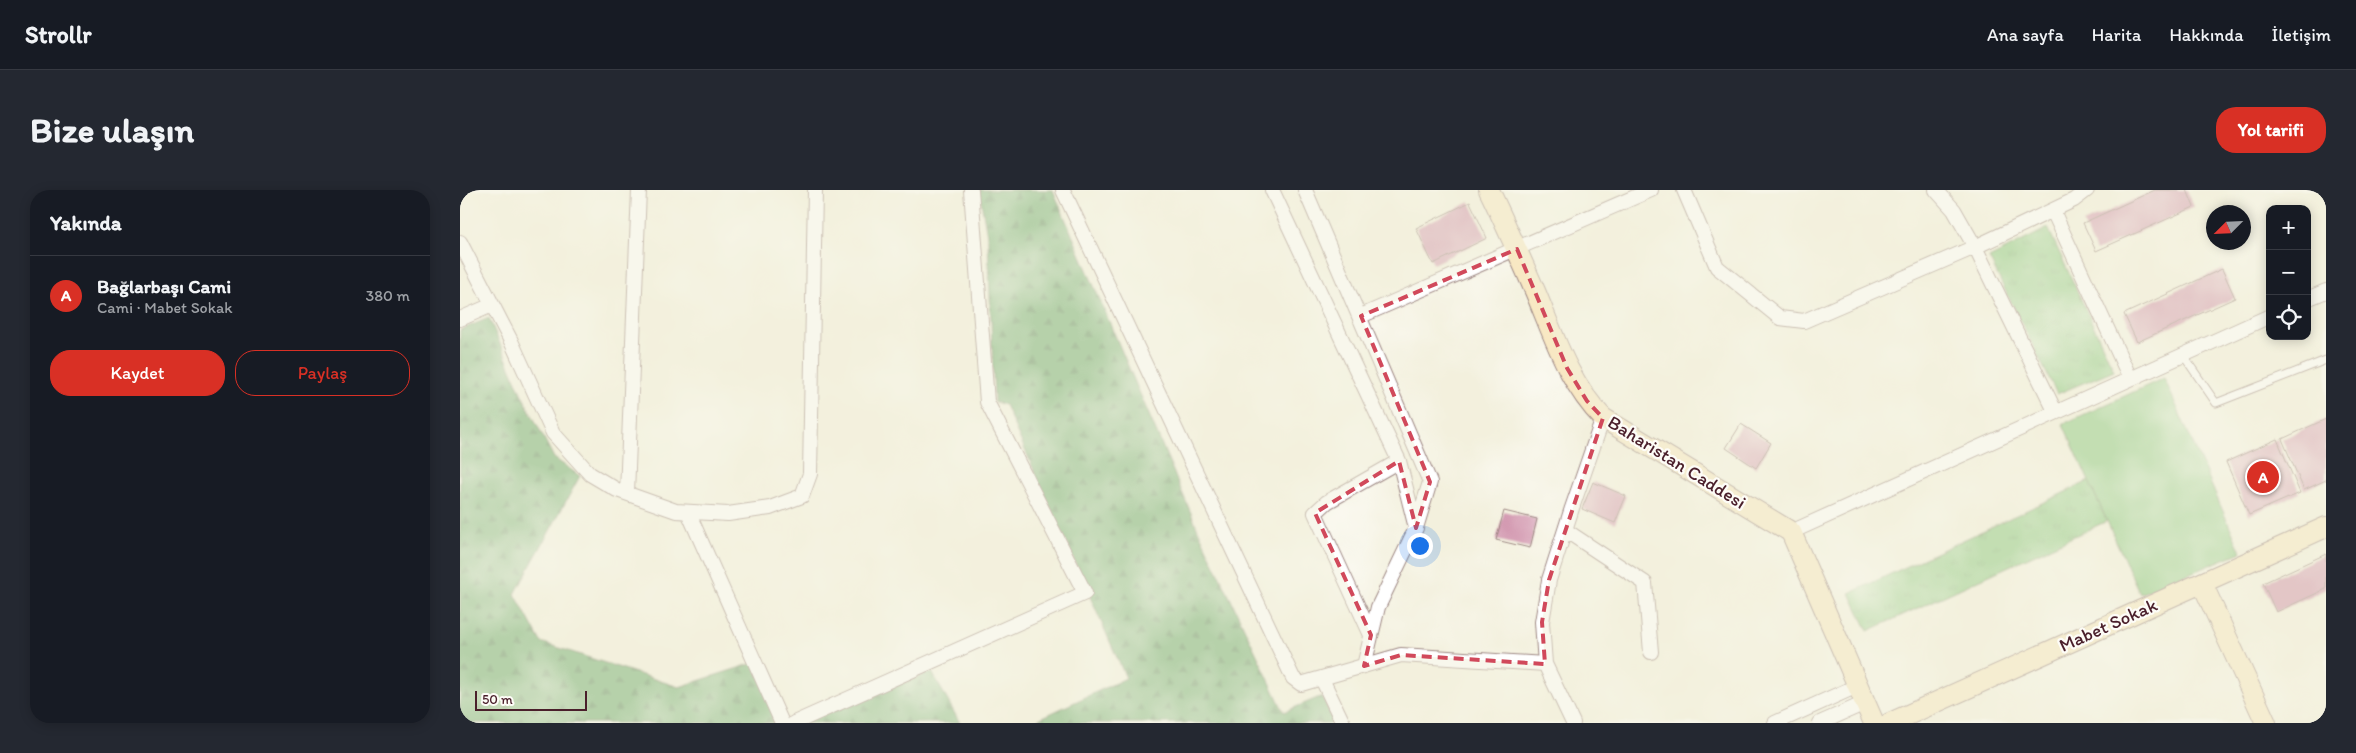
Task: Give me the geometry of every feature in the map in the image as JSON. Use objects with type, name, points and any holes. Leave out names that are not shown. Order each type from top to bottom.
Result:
[{"type":"street","points":[[627,493],[639,190]]},
{"type":"street","points":[[460,242],[553,433],[590,474],[627,493],[676,511],[728,514],[770,508],[802,496],[810,474],[815,190]]},
{"type":"street","points":[[794,723],[1085,592],[987,402],[971,190]]},
{"type":"street","points":[[1063,190],[1293,678],[1302,684],[1401,655],[1545,664]]},
{"type":"street","points":[[1272,190],[1399,462],[1416,528]]},
{"type":"street","points":[[1305,190],[1361,316],[1430,482],[1416,528],[1378,608],[1364,666]]},
{"type":"street","name":"Baharistan Caddesi","points":[[1489,190],[1517,249],[1567,368],[1587,401],[1603,418],[1791,532]]},
{"type":"street","points":[[1361,316],[1651,190]]},
{"type":"street","points":[[1684,190],[1716,267],[1780,318],[1804,321],[1975,247],[2074,200],[2087,190]]},
{"type":"street","points":[[1936,190],[1954,210],[1975,247],[2055,411]]},
{"type":"street","points":[[2053,210],[2130,378]]},
{"type":"street","points":[[2311,297],[2326,291]]},
{"type":"street","points":[[460,319],[492,305]]},
{"type":"street","points":[[1874,723],[1791,532],[2055,411],[2266,318]]},
{"type":"street","points":[[1573,723],[1545,664],[1542,622],[1549,580],[1603,418]]},
{"type":"street","points":[[1371,635],[1316,513],[1327,502],[1399,462]]},
{"type":"street","points":[[688,512],[782,723]]},
{"type":"street","name":"Mabet Sokak","points":[[1890,723],[2326,528]]},
{"type":"street","points":[[1565,530],[1645,582],[1651,652]]},
{"type":"street","points":[[2202,583],[2266,723]]},
{"type":"street","points":[[1322,679],[1343,723]]},
{"type":"street","points":[[1775,723],[1861,694]]},
{"type":"street","points":[[1820,723],[1861,694]]},
{"type":"lane","points":[[2183,354],[2216,403],[2326,360]]},
{"type":"highlighted area","points":[[1517,249],[1567,368],[1587,401],[1603,418],[1549,580],[1542,622],[1545,664],[1401,655],[1364,666],[1371,635],[1315,513],[1399,461],[1416,528],[1430,482],[1361,316]]},
{"type":"green space","points":[[979,190],[1053,190],[1200,534],[1284,712],[1322,696],[1334,723],[1030,723],[1126,678],[1005,405],[994,402],[988,241]]},
{"type":"green space","points":[[2048,228],[2114,370],[2057,394],[1989,258]]},
{"type":"green space","points":[[489,318],[522,395],[554,458],[580,476],[515,594],[541,642],[679,687],[760,661],[786,723],[460,723],[460,330]]},
{"type":"green space","points":[[2164,378],[2241,552],[2140,594],[2063,424]]},
{"type":"green space","points":[[2089,481],[2107,521],[1868,631],[1850,593]]},
{"type":"green space","points":[[932,672],[960,723],[795,723]]},
{"type":"building","points":[[2155,190],[2187,190],[2194,207],[2096,251],[2083,223]]},
{"type":"building","points":[[1470,202],[1487,238],[1433,264],[1416,228]]},
{"type":"building","points":[[2222,269],[2235,298],[2137,342],[2124,314]]},
{"type":"building","points":[[2326,419],[2326,480],[2304,490],[2282,439]]},
{"type":"building","points":[[1741,424],[1771,443],[1756,468],[1726,448]]},
{"type":"building","points":[[2277,439],[2300,493],[2249,515],[2226,462]]},
{"type":"building","points":[[1593,482],[1626,496],[1615,523],[1582,509]]},
{"type":"building","points":[[1504,511],[1537,519],[1530,548],[1496,540]]},
{"type":"building","points":[[2326,554],[2326,589],[2276,612],[2263,583]]},
{"type":"place","name":"Bağlarbaşı Cami","points":[[2263,477]]}]
